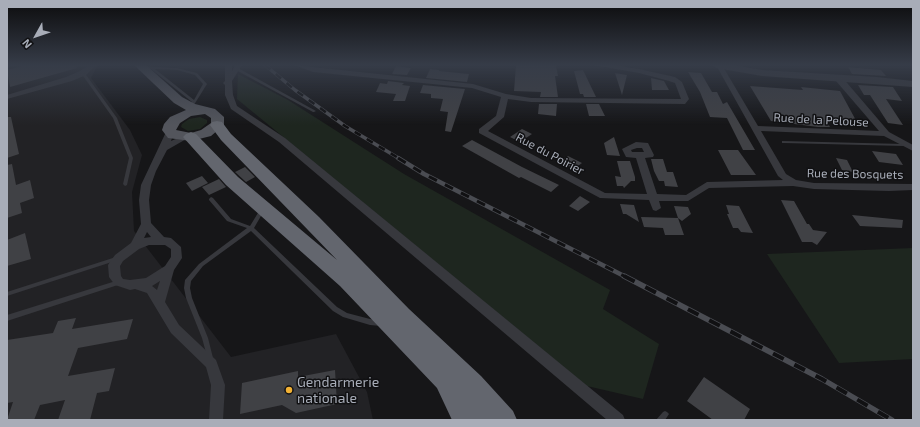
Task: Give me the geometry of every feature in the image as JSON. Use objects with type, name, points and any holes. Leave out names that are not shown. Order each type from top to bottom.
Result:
[{"type":"highway","points":[[202,111],[226,137],[318,227],[401,315],[472,384],[504,420]]},
{"type":"highway","points":[[188,137],[232,181],[347,280],[388,323],[486,420]]},
{"type":"highway","points":[[446,380],[465,420]]},
{"type":"main road","points":[[150,85],[167,102],[175,120]]},
{"type":"main road","points":[[162,85],[178,100],[202,111]]},
{"type":"main road","points":[[202,111],[206,133],[188,137],[170,132],[169,127],[175,120],[188,113],[202,111]]},
{"type":"street","points":[[7,97],[49,85]]},
{"type":"street","points":[[227,85],[228,95],[234,107],[282,140],[618,420]]},
{"type":"street","points":[[462,85],[473,86],[505,96],[530,100],[682,102],[685,99],[679,85]]},
{"type":"street","name":"Rue des Bosquets","points":[[729,85],[783,176],[793,184],[889,188],[913,187]]},
{"type":"street","points":[[844,85],[886,134],[904,145],[913,148]]},
{"type":"street","name":"Rue du Poirier","points":[[505,96],[500,117],[482,131],[603,196],[688,198],[707,185],[793,184]]},
{"type":"street","name":"Rue de la Pelouse","points":[[755,128],[886,134]]},
{"type":"street","points":[[135,246],[146,224],[144,200],[146,185],[156,159],[164,148],[170,132]]},
{"type":"street","points":[[164,148],[188,137]]},
{"type":"street","points":[[640,155],[656,208]]},
{"type":"street","points":[[146,224],[160,240]]},
{"type":"street","points":[[160,240],[172,244],[177,252],[174,264],[170,269],[155,279],[138,284],[124,284],[119,282],[113,271],[119,258],[135,246],[148,241],[160,240]]},
{"type":"street","points":[[158,301],[170,269]]},
{"type":"street","points":[[138,284],[151,290],[175,329],[211,364],[218,385],[216,420]]},
{"type":"lane","points":[[91,85],[115,118],[130,153],[131,158],[126,184]]},
{"type":"lane","points":[[202,111],[205,85]]},
{"type":"lane","points":[[269,85],[314,111]]},
{"type":"lane","points":[[784,142],[904,145]]},
{"type":"lane","points":[[211,200],[229,220],[251,228],[335,309],[345,315],[370,322],[388,323]]},
{"type":"lane","points":[[211,364],[205,338],[189,298],[187,288],[188,280],[201,265],[251,228],[264,208]]},
{"type":"lane","points":[[7,294],[119,258]]},
{"type":"lane","points":[[7,318],[119,282]]},
{"type":"shaded area","points":[[7,85],[96,85],[130,130],[142,155],[132,192],[134,231],[231,357],[336,334],[367,392],[373,420],[7,420]]},
{"type":"shaded area","points":[[238,85],[259,85],[288,100],[404,174],[610,290],[603,309],[659,344],[643,399],[587,386],[237,99]]},
{"type":"shaded area","points":[[200,117],[207,120],[207,123],[200,129],[188,131],[181,127],[182,124],[189,119]]},
{"type":"shaded area","points":[[913,248],[913,359],[839,363],[767,254]]},
{"type":"building","points":[[379,85],[410,86],[405,101],[393,101],[396,94],[376,92]]},
{"type":"building","points":[[423,85],[465,89],[451,132],[445,131],[448,112],[440,111],[443,99],[431,98],[431,94],[420,93]]},
{"type":"building","points":[[514,85],[556,85],[558,97],[540,97],[541,92],[514,91]]},
{"type":"building","points":[[578,85],[590,85],[596,97],[584,97],[583,94],[580,94]]},
{"type":"building","points":[[619,85],[625,85],[622,95]]},
{"type":"building","points":[[652,85],[666,85],[669,90],[652,90]]},
{"type":"building","points":[[696,85],[708,85],[712,92],[717,92],[723,104],[727,102],[755,150],[743,150],[727,118],[710,117]]},
{"type":"building","points":[[858,85],[893,87],[902,101],[886,99],[903,125],[888,123],[870,95],[864,95]]},
{"type":"building","points":[[750,86],[803,90],[801,87],[840,91],[859,126],[827,122],[830,127],[818,127],[771,121]]},
{"type":"building","points":[[539,104],[557,104],[556,116],[538,114]]},
{"type":"building","points":[[586,104],[599,104],[605,116],[589,116]]},
{"type":"building","points":[[7,117],[11,117],[19,154],[7,158]]},
{"type":"building","points":[[522,129],[532,134],[520,142],[510,137]]},
{"type":"building","points":[[614,137],[620,156],[607,155],[604,143]]},
{"type":"building","points":[[472,140],[559,185],[551,192],[521,177],[519,178],[462,146]]},
{"type":"building","points":[[718,150],[738,150],[756,175],[731,175]]},
{"type":"building","points":[[872,151],[896,154],[903,165],[879,162]]},
{"type":"building","points":[[568,156],[582,163],[574,169],[560,162]]},
{"type":"building","points":[[836,158],[847,160],[853,172],[842,170]]},
{"type":"building","points":[[651,159],[663,159],[667,172],[673,172],[678,187],[665,186],[664,181],[659,181],[654,171]]},
{"type":"building","points":[[617,161],[630,161],[635,177],[635,181],[631,181],[624,188],[623,186],[617,186],[615,176],[621,177]]},
{"type":"building","points":[[12,164],[16,185],[30,180],[34,198],[20,203],[22,213],[7,218],[7,165]]},
{"type":"building","points":[[245,167],[255,177],[246,182],[235,172]]},
{"type":"building","points":[[202,176],[208,183],[192,191],[186,183]]},
{"type":"building","points":[[219,179],[226,187],[209,195],[202,187]]},
{"type":"building","points":[[580,196],[590,202],[578,211],[569,206]]},
{"type":"building","points":[[781,200],[794,201],[807,224],[809,224],[813,230],[827,232],[817,245],[812,242],[802,242]]},
{"type":"building","points":[[620,204],[634,205],[639,222],[626,214],[623,214]]},
{"type":"building","points":[[726,205],[739,206],[753,233],[741,232],[738,228],[733,228],[727,214],[729,214]]},
{"type":"building","points":[[674,206],[688,207],[691,214],[682,221],[678,218]]},
{"type":"building","points":[[852,215],[903,220],[902,228],[860,226]]},
{"type":"building","points":[[641,217],[678,218],[684,235],[665,235],[663,228],[644,227]]},
{"type":"building","points":[[25,233],[31,259],[7,266],[7,240]]},
{"type":"building","points":[[76,318],[72,329],[133,319],[127,339],[78,348],[68,376],[115,368],[109,391],[97,393],[90,420],[58,420],[65,400],[40,405],[34,420],[7,420],[13,402],[7,403],[7,340],[53,333],[58,321]]},
{"type":"building","name":"Gendarmerie nationale","points":[[335,370],[337,404],[296,413],[282,405],[240,414],[242,383],[298,371],[298,377]]},
{"type":"building","points":[[704,377],[750,409],[744,420],[713,420],[687,401]]},
{"type":"railway","points":[[289,85],[345,126],[400,159]]},
{"type":"railway","points":[[398,158],[424,174],[626,277]]},
{"type":"railway","points":[[624,276],[822,379],[892,420]]},
{"type":"place","name":"Gendarmerie nationale","points":[[289,390]]}]
